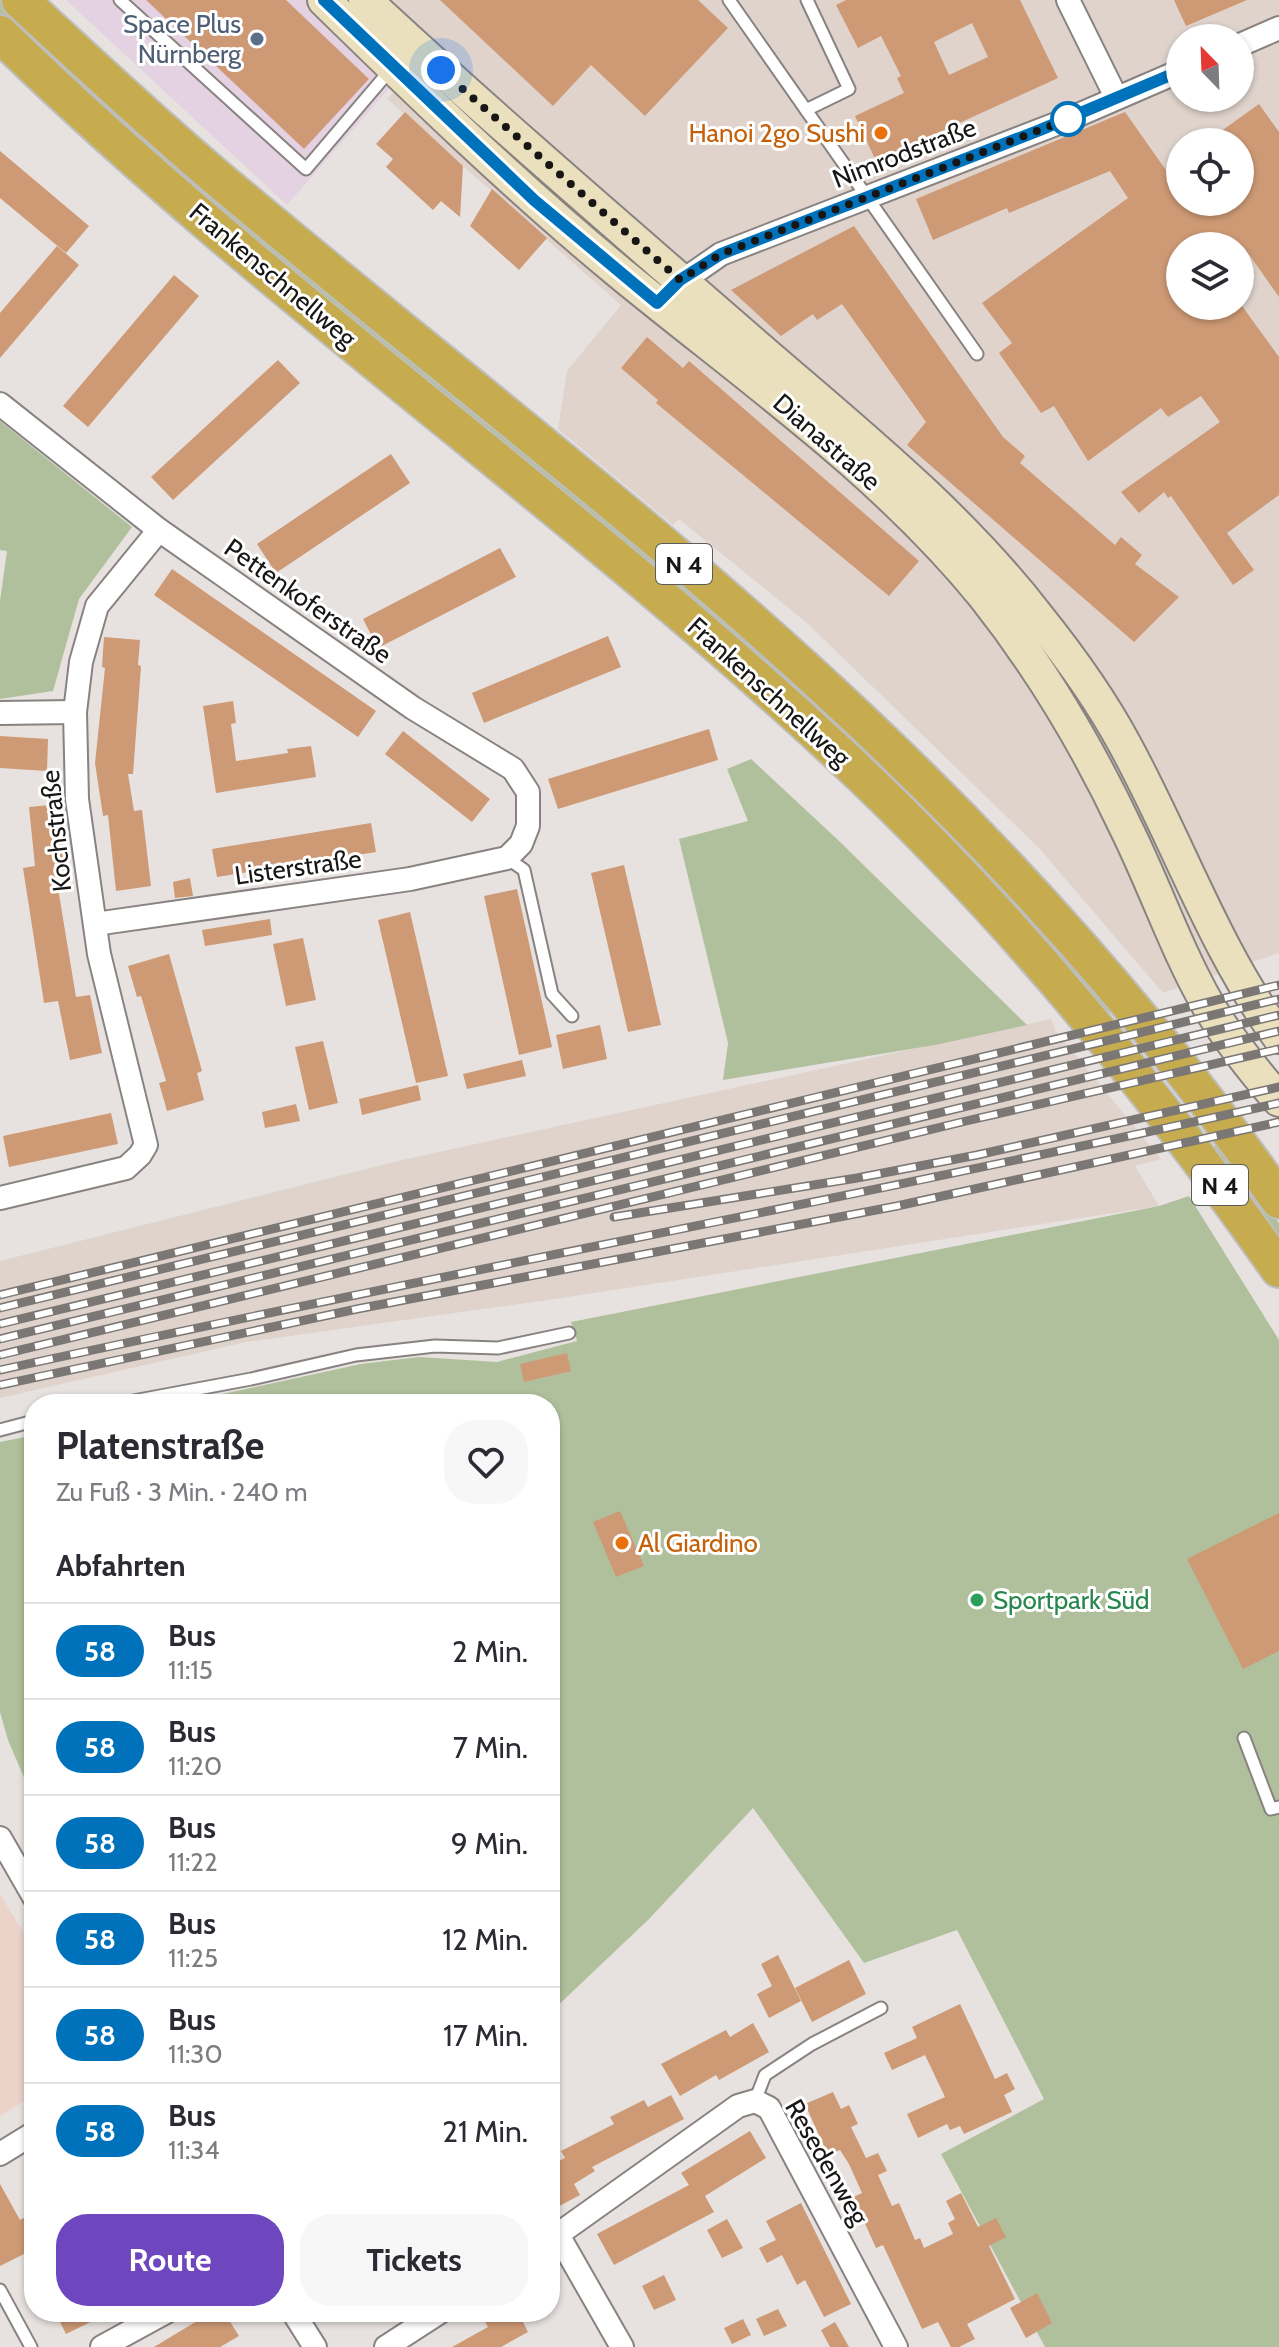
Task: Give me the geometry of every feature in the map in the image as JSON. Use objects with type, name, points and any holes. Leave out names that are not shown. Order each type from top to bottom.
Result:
[{"type":"highway","name":"Frankenschnellweg","points":[[20,0],[219,180],[659,543],[873,732],[973,831],[1092,960],[1188,1077],[1279,1200]]},
{"type":"highway","points":[[46,0],[70,47]]},
{"type":"highway","name":"Frankenschnellweg","points":[[0,34],[45,78],[266,270],[555,506],[725,650],[906,818],[1005,921],[1084,1010],[1199,1155],[1279,1269]]},
{"type":"highway","points":[[0,46],[45,78]]},
{"type":"main road","name":"Dianastraße","points":[[324,0],[534,200],[859,468],[934,540],[987,601],[1037,669],[1091,760],[1200,989],[1231,1039],[1279,1100]]},
{"type":"main road","name":"Dianastraße","points":[[365,0],[881,454],[955,523],[998,569],[1037,616],[1108,716],[1234,966],[1279,1037]]},
{"type":"street","points":[[1068,0],[1116,97]]},
{"type":"street","points":[[1254,39],[1279,28]]},
{"type":"street","name":"Nimrodstraße","points":[[657,303],[680,280],[721,254],[866,199],[1166,77]]},
{"type":"street","name":"Pettenkoferstraße","points":[[0,404],[159,530],[413,708],[513,769],[528,792],[529,817],[521,844],[507,858]]},
{"type":"street","name":"Kochstraße","points":[[0,1198],[126,1168],[146,1145],[99,954],[77,799],[75,712],[81,662],[97,606],[159,530]]},
{"type":"street","points":[[0,713],[75,712]]},
{"type":"street","name":"Listerstraße","points":[[95,924],[410,879],[507,858]]},
{"type":"street","points":[[0,1838],[24,1880]]},
{"type":"street","name":"Resedenweg","points":[[560,2234],[738,2106],[755,2101],[769,2108],[896,2347]]},
{"type":"street","points":[[0,2154],[24,2139]]},
{"type":"street","points":[[560,2248],[622,2347]]},
{"type":"street","points":[[102,2347],[148,2322]]},
{"type":"street","points":[[299,2322],[315,2347]]},
{"type":"street","points":[[386,2347],[425,2322]]},
{"type":"lane","points":[[120,0],[306,169],[393,66]]},
{"type":"lane","points":[[729,0],[977,354]]},
{"type":"lane","points":[[806,110],[849,89],[807,0]]},
{"type":"lane","points":[[507,858],[524,870],[552,994],[572,1016]]},
{"type":"lane","points":[[171,1394],[356,1355],[435,1346],[498,1348],[569,1333]]},
{"type":"lane","points":[[0,1430],[24,1424]]},
{"type":"lane","points":[[1244,1738],[1271,1809],[1279,1807]]},
{"type":"lane","points":[[755,2101],[765,2075],[812,2044],[881,2008]]},
{"type":"lane","points":[[0,2290],[31,2347]]},
{"type":"shaded area","points":[[66,0],[308,0],[394,83],[287,205]]},
{"type":"shaded area","points":[[385,0],[1279,0],[1279,953],[1163,993],[1039,848],[807,623],[679,519],[673,525],[558,429],[567,371],[621,305],[387,99],[435,47]]},
{"type":"shaded area","points":[[1051,1019],[1055,1030],[1161,1159],[1135,1166],[1159,1206],[555,1299],[246,1342],[0,1398],[0,1261],[402,1160]]},
{"type":"shaded area","points":[[0,1894],[24,1934],[24,2101],[0,2116]]},
{"type":"green space","points":[[0,0],[728,618],[935,808],[1118,1011],[1102,1014],[189,192],[0,17]]},
{"type":"green space","points":[[0,421],[132,527],[79,599],[53,691],[0,699],[0,601],[7,551],[0,550]]},
{"type":"green space","points":[[751,759],[1027,1025],[935,1045],[723,1080],[728,1043],[679,839],[748,821],[727,769]]},
{"type":"green space","points":[[1224,1144],[1279,1223],[1279,1248],[1208,1148]]},
{"type":"green space","name":"Sportpark Süd","points":[[1189,1196],[1279,1340],[1279,2347],[1045,2347],[941,2154],[1044,2099],[957,1930],[864,1963],[753,1808],[649,1919],[560,2004],[560,1394],[223,1394],[361,1364],[419,1357],[497,1362],[577,1341],[571,1322],[1159,1206]]},
{"type":"green space","points":[[24,1437],[24,1778],[0,1712],[0,1442]]},
{"type":"building","name":"Space Plus Nürnberg","points":[[146,0],[286,0],[369,79],[304,149]]},
{"type":"building","points":[[440,0],[698,0],[728,28],[645,116],[591,65],[553,106]]},
{"type":"building","points":[[846,0],[1020,0],[1058,78],[876,161],[855,116],[904,93],[897,78],[901,76],[881,36],[858,48],[836,5]],"holes":[[[972,23],[988,57],[949,75],[934,42]]]},
{"type":"building","points":[[1174,0],[1247,0],[1191,24],[1185,24]]},
{"type":"building","points":[[1259,104],[1279,132],[1279,297],[1254,262],[1254,232],[1166,232],[1166,320],[1252,320],[1279,357],[1279,495],[1227,533],[1254,570],[1233,585],[1171,496],[1168,498],[1164,492],[1139,513],[1121,492],[1220,422],[1201,396],[1168,417],[1161,408],[1088,461],[1054,406],[1041,413],[999,353],[1012,343],[982,303],[1128,198],[1110,171],[1009,213],[1007,208],[933,240],[916,199],[1125,112],[1166,170],[1166,216],[1254,216],[1254,128],[1226,128],[1248,112],[1254,112]]},
{"type":"building","points":[[405,112],[463,166],[460,217],[441,201],[433,210],[386,167],[393,159],[376,144]]},
{"type":"building","points":[[0,151],[89,226],[66,253],[0,198]]},
{"type":"building","points":[[492,189],[547,238],[519,270],[470,226]]},
{"type":"building","points":[[854,226],[1003,437],[1025,456],[1020,463],[1115,545],[1121,537],[1142,555],[1135,564],[1179,597],[1134,642],[907,445],[926,422],[842,304],[817,320],[813,314],[781,336],[731,290]]},
{"type":"building","points":[[57,246],[79,265],[0,358],[0,313]]},
{"type":"building","points":[[174,275],[199,296],[88,427],[63,406]]},
{"type":"building","points":[[647,337],[683,368],[689,361],[919,561],[889,596],[656,403],[658,400],[621,368]]},
{"type":"building","points":[[278,360],[300,383],[173,500],[151,477]]},
{"type":"building","points":[[391,454],[410,483],[276,573],[257,544]]},
{"type":"building","points":[[500,548],[516,577],[378,648],[363,619]]},
{"type":"building","points":[[172,569],[376,711],[358,737],[154,595]]},
{"type":"building","points":[[608,636],[621,667],[484,723],[472,693]]},
{"type":"building","points":[[104,637],[140,640],[133,774],[128,774],[134,811],[142,810],[151,886],[116,891],[108,815],[103,816],[95,763],[105,668],[102,667]]},
{"type":"building","points":[[233,701],[236,723],[231,724],[236,761],[311,746],[316,777],[216,793],[203,706]]},
{"type":"building","points":[[709,729],[718,760],[558,809],[548,779]]},
{"type":"building","points":[[403,731],[490,799],[472,822],[385,754]]},
{"type":"building","points":[[0,736],[48,739],[47,771],[0,768]]},
{"type":"building","points":[[61,804],[67,863],[54,864],[76,997],[90,995],[102,1053],[70,1060],[58,1001],[44,1003],[23,868],[35,866],[29,807]]},
{"type":"building","points":[[371,823],[376,852],[217,877],[212,849]]},
{"type":"building","points":[[624,865],[661,1025],[628,1032],[591,873]]},
{"type":"building","points":[[190,878],[193,896],[175,898],[173,882]]},
{"type":"building","points":[[517,889],[552,1047],[519,1055],[484,896]]},
{"type":"building","points":[[410,912],[448,1076],[416,1083],[378,920]]},
{"type":"building","points":[[270,919],[272,935],[205,946],[202,930]]},
{"type":"building","points":[[303,938],[316,1000],[286,1006],[273,944]]},
{"type":"building","points":[[169,954],[202,1071],[197,1073],[204,1100],[167,1111],[159,1083],[166,1081],[141,996],[137,997],[128,966]]},
{"type":"building","points":[[600,1025],[607,1059],[563,1069],[556,1035]]},
{"type":"building","points":[[323,1041],[338,1103],[309,1110],[295,1047]]},
{"type":"building","points":[[522,1060],[526,1076],[467,1089],[463,1074]]},
{"type":"building","points":[[418,1085],[421,1100],[362,1115],[359,1099]]},
{"type":"building","points":[[296,1104],[300,1121],[265,1128],[262,1112]]},
{"type":"building","points":[[111,1113],[118,1144],[9,1167],[3,1136]]},
{"type":"building","points":[[567,1353],[571,1371],[524,1382],[520,1364]]},
{"type":"building","points":[[620,1511],[644,1566],[616,1577],[593,1522]]},
{"type":"building","points":[[1279,1513],[1279,1651],[1243,1669],[1187,1559]]},
{"type":"building","points":[[778,1955],[801,2001],[769,2018],[757,1994],[772,1986],[761,1964]]},
{"type":"building","points":[[849,1960],[866,1994],[812,2022],[795,1988]]},
{"type":"building","points":[[960,2004],[995,2079],[1007,2073],[1015,2089],[1004,2095],[1012,2112],[964,2134],[960,2126],[950,2130],[947,2124],[918,2138],[907,2114],[945,2097],[925,2055],[892,2070],[884,2053],[917,2038],[912,2027]]},
{"type":"building","points":[[753,2023],[769,2052],[719,2080],[716,2075],[680,2096],[661,2064],[726,2030],[730,2037]]},
{"type":"building","points":[[833,2092],[841,2109],[849,2105],[858,2124],[851,2127],[866,2158],[878,2153],[887,2171],[878,2175],[892,2206],[899,2203],[915,2240],[920,2238],[924,2248],[953,2234],[948,2223],[955,2219],[946,2201],[961,2193],[978,2227],[996,2218],[1006,2237],[989,2246],[1015,2299],[967,2324],[975,2339],[959,2347],[951,2347],[938,2322],[922,2329],[883,2245],[876,2248],[853,2197],[862,2193],[849,2164],[840,2150],[828,2155],[805,2104]]},
{"type":"building","points":[[671,2095],[684,2119],[592,2167],[595,2171],[574,2184],[580,2195],[560,2206],[560,2160],[565,2158],[561,2151],[614,2124],[610,2117],[644,2100],[648,2107]]},
{"type":"building","points":[[750,2131],[766,2158],[705,2196],[714,2212],[614,2265],[597,2234],[689,2185],[681,2173]]},
{"type":"building","points":[[0,2184],[20,2220],[24,2218],[24,2254],[0,2266]]},
{"type":"building","points":[[801,2203],[851,2304],[824,2317],[805,2280],[797,2285],[782,2255],[767,2263],[759,2248],[776,2240],[766,2221]]},
{"type":"building","points":[[727,2219],[743,2248],[722,2258],[707,2230]]},
{"type":"building","points":[[664,2275],[676,2300],[654,2310],[642,2286]]},
{"type":"building","points":[[1037,2293],[1052,2323],[1026,2338],[1010,2308]]},
{"type":"building","points":[[778,2309],[787,2326],[764,2336],[756,2319]]},
{"type":"building","points":[[743,2319],[751,2335],[732,2344],[724,2328]]},
{"type":"building","points":[[60,2322],[91,2322],[66,2334]]},
{"type":"building","points":[[195,2322],[230,2322],[239,2336],[220,2347],[154,2347]]},
{"type":"building","points":[[485,2322],[523,2322],[528,2332],[501,2347],[452,2347],[488,2327]]},
{"type":"building","points":[[835,2322],[849,2347],[830,2347],[821,2330]]},
{"type":"railway","points":[[0,1295],[1279,985]]},
{"type":"railway","points":[[0,1308],[1279,999]]},
{"type":"railway","points":[[0,1324],[1279,1015]]},
{"type":"railway","points":[[0,1339],[1279,1031]]},
{"type":"railway","points":[[0,1355],[966,1121],[1279,1049]]},
{"type":"railway","points":[[614,1217],[857,1178],[977,1155],[1279,1087]]},
{"type":"railway","points":[[0,1370],[1279,1103]]},
{"type":"railway","points":[[0,1385],[357,1309],[897,1206],[1279,1122]]},
{"type":"bus line","name":"58","points":[[324,0],[534,200],[657,303],[680,280],[721,254],[1040,130],[1166,77]]},
{"type":"place","name":"Space Plus Nürnberg","points":[[257,39]]},
{"type":"place","name":"Hanoi 2go Sushi","points":[[881,133]]},
{"type":"place","name":"Al Giardino","points":[[622,1543]]},
{"type":"place","name":"Sportpark Süd","points":[[977,1600]]},
{"type":"route","points":[[441,70],[680,280],[705,262],[770,233],[866,199],[1068,119]]}]
